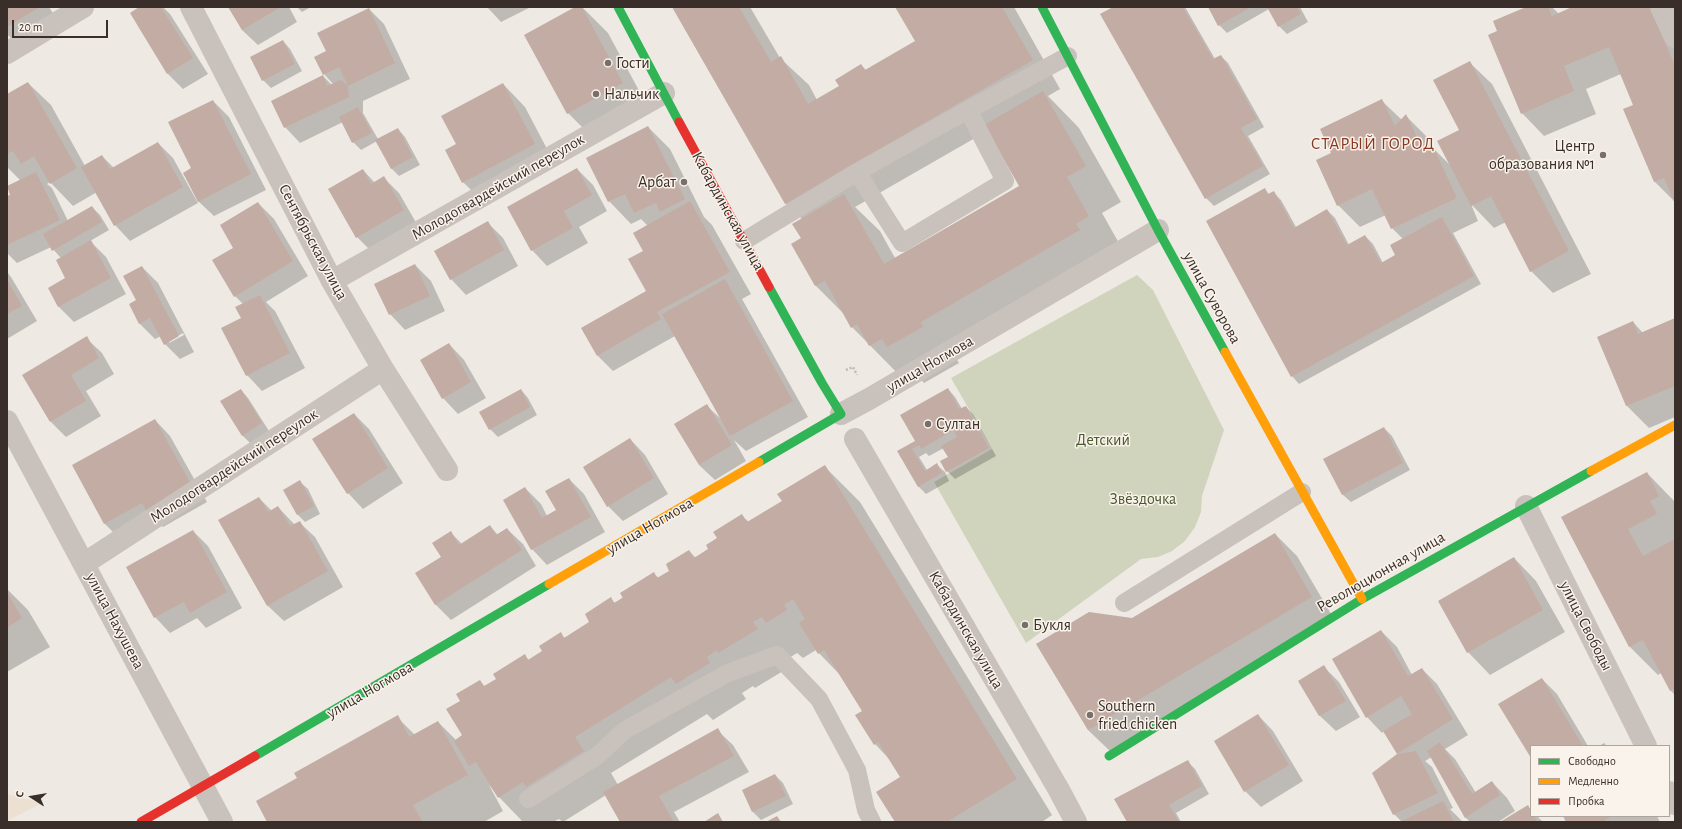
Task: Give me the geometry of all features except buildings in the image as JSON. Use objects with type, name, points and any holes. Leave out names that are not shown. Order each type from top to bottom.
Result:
[{"type":"street","points":[[7,53],[83,7]]},
{"type":"street","name":"Сентябрьская улица","points":[[191,7],[332,281],[383,369],[447,470]]},
{"type":"street","name":"Кабардинская улица","points":[[618,7],[744,241],[822,383],[841,414]]},
{"type":"street","name":"улица Суворова","points":[[1042,7],[1158,230],[1362,600]]},
{"type":"street","points":[[1661,7],[1675,37]]},
{"type":"street","name":"Молодогвардейский переулок","points":[[332,281],[664,92]]},
{"type":"street","name":"улица Ногмова","points":[[141,822],[1158,230]]},
{"type":"street","name":"Молодогвардейский переулок","points":[[85,564],[383,369]]},
{"type":"street","name":"улица Нахушева","points":[[7,421],[222,822]]},
{"type":"street","name":"Революционная улица","points":[[1109,756],[1362,600],[1526,506],[1675,425]]},
{"type":"street","name":"Кабардинская улица","points":[[855,439],[1059,790],[1076,822]]},
{"type":"street","name":"улица Свободы","points":[[1526,506],[1646,745]]},
{"type":"street","points":[[1670,794],[1675,804]]},
{"type":"lane","points":[[744,241],[857,172],[1068,56]]},
{"type":"lane","points":[[857,172],[902,243],[1005,181],[968,110]]},
{"type":"lane","points":[[1124,603],[1302,492]]},
{"type":"lane","points":[[528,799],[597,756],[625,730],[728,673],[776,655],[819,699],[857,770],[866,810],[872,822]]},
{"type":"path","points":[[840,373],[853,367],[860,381]]},
{"type":"green space","name":"Детский","points":[[1137,275],[1153,290],[1224,430],[1202,496],[1201,512],[1195,527],[1185,541],[1172,551],[1158,557],[1141,559],[1026,643],[934,482],[992,449],[951,378]]},
{"type":"shaded area","points":[[7,794],[42,803],[7,821]]},
{"type":"traffic: fast","points":[[618,7],[679,122]]},
{"type":"traffic: fast","points":[[1042,7],[1158,230],[1225,352]]},
{"type":"traffic: fast","points":[[759,462],[841,414],[822,383],[769,287]]},
{"type":"traffic: fast","points":[[1109,756],[1362,599],[1591,471]]},
{"type":"traffic: fast","points":[[255,756],[549,584]]},
{"type":"traffic: slow","points":[[1225,352],[1362,599]]},
{"type":"traffic: slow","points":[[1591,471],[1675,425]]},
{"type":"traffic: slow","points":[[549,584],[759,462]]},
{"type":"traffic: jam","points":[[679,122],[769,287]]},
{"type":"traffic: jam","points":[[141,822],[255,756]]},
{"type":"place","name":"Гости","points":[[608,63]]},
{"type":"place","name":"Нальчик","points":[[596,94]]},
{"type":"place","name":"Центр образования №1","points":[[1603,155]]},
{"type":"place","name":"Арбат","points":[[684,182]]},
{"type":"place","name":"Султан","points":[[928,424]]},
{"type":"place","name":"Букля","points":[[1025,625]]},
{"type":"place","name":"Southern fried chicken","points":[[1090,715]]},
{"type":"district","name":"СТАРЫЙ ГОРОД","points":[[1373,144]]},
{"type":"park label","name":"Звёздочка","points":[[1143,499]]}]
